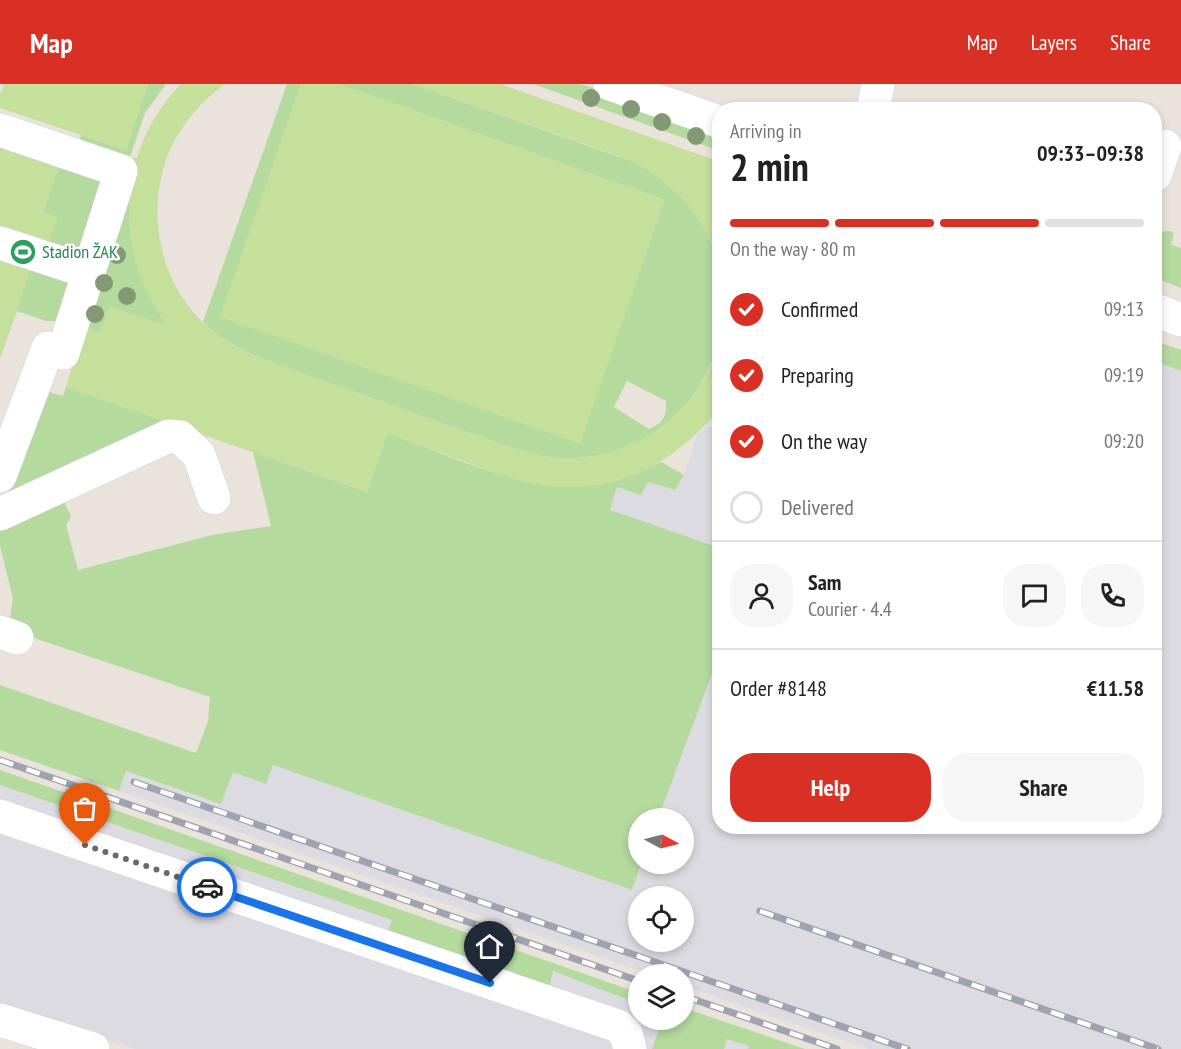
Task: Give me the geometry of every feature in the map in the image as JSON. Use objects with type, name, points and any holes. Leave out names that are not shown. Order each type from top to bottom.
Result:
[{"type":"street","points":[[610,84],[712,119]]},
{"type":"street","points":[[875,102],[878,84]]},
{"type":"street","points":[[0,130],[121,171],[63,353],[48,348],[0,476]]},
{"type":"street","points":[[0,243],[89,272]]},
{"type":"street","points":[[1162,313],[1181,320]]},
{"type":"street","points":[[0,514],[168,436],[180,437],[199,455],[214,498]]},
{"type":"street","points":[[0,816],[618,1026],[626,1034],[630,1049]]},
{"type":"street","points":[[0,1020],[93,1049]]},
{"type":"shaded area","points":[[1162,343],[1181,350],[1181,1049],[868,1049],[694,989],[694,964],[628,964],[628,967],[119,791],[126,771],[221,804],[233,771],[273,765],[628,889],[628,952],[694,952],[694,886],[633,886],[638,874],[694,874],[694,808],[662,808],[712,674],[712,834],[1162,834]]},
{"type":"shaded area","points":[[706,426],[712,428],[712,545],[610,511],[617,487],[648,482],[675,490],[684,475],[697,435]]},
{"type":"shaded area","points":[[0,785],[392,920],[387,938],[553,971],[628,1000],[628,1030],[694,1030],[694,1028],[749,1046],[748,1049],[136,1049],[0,1007]]},
{"type":"green space","points":[[4,84],[148,84],[126,150],[0,108],[0,95]]},
{"type":"green space","points":[[148,84],[166,84],[145,113],[130,157],[78,144],[81,135],[126,150]]},
{"type":"green space","points":[[181,84],[225,84],[193,113],[170,150],[162,173],[158,197],[158,222],[161,246],[168,269],[179,291],[210,329],[229,343],[265,360],[515,449],[547,456],[579,458],[604,454],[628,446],[650,434],[670,420],[688,402],[712,362],[712,417],[682,446],[661,461],[638,473],[615,481],[589,486],[563,487],[519,480],[388,434],[367,492],[66,387],[84,327],[100,333],[109,307],[166,325],[147,291],[135,259],[131,243],[130,186],[127,185],[134,158],[137,158],[149,128],[167,100]]},
{"type":"green space","points":[[287,84],[301,84],[221,316],[665,200],[339,84],[413,84],[634,162],[677,193],[700,220],[712,243],[712,360],[701,382],[675,416],[658,429],[621,449],[600,455],[562,458],[515,449],[265,360],[224,339],[203,322]],"holes":[[[627,381],[666,401],[663,419],[649,429],[614,407]]]},
{"type":"green space","points":[[301,84],[339,84],[665,200],[580,444],[220,317]]},
{"type":"green space","points":[[413,84],[500,84],[712,159],[712,246],[696,216],[671,187],[655,175],[619,156]]},
{"type":"green space","points":[[533,84],[581,84],[712,131],[712,148]]},
{"type":"green space","points":[[0,141],[95,173],[103,183],[81,253],[47,247],[43,212],[58,168],[0,149]]},
{"type":"green space","name":"Stadion ŽAK","points":[[0,149],[58,168],[43,212],[58,217],[47,247],[32,266],[0,358]]},
{"type":"green space","points":[[130,186],[130,225],[135,259],[156,309],[167,326],[110,307],[100,333],[84,327]]},
{"type":"green space","points":[[1162,232],[1174,233],[1171,245],[1181,248],[1181,288],[1162,281]]},
{"type":"green space","points":[[0,254],[65,277],[71,284],[57,321],[46,321],[17,311],[0,358]]},
{"type":"green space","points":[[1162,343],[1181,350],[1181,371],[1162,364]]},
{"type":"green space","points":[[66,387],[173,424],[4,502],[43,394],[46,391],[63,396]]},
{"type":"green space","points":[[387,433],[489,471],[522,480],[556,485],[590,484],[625,477],[661,462],[684,475],[675,490],[648,482],[641,495],[617,487],[610,510],[712,545],[712,674],[662,808],[628,808],[628,874],[638,874],[633,886],[628,886],[628,889],[273,765],[266,784],[233,772],[221,804],[126,771],[119,791],[0,750],[0,685],[196,753],[208,721],[210,697],[19,633],[9,624],[13,599],[0,546],[0,522],[63,499],[71,517],[66,525],[78,570],[212,535],[271,526],[253,452],[367,492]]},
{"type":"green space","points":[[0,770],[628,989],[628,1000],[553,971],[550,985],[543,989],[386,938],[392,920],[0,785]]},
{"type":"green space","points":[[694,1011],[805,1049],[748,1049],[749,1046],[727,1039],[724,1049],[652,1049],[659,1030],[694,1030]]},
{"type":"railway","points":[[0,760],[628,977]]},
{"type":"railway","points":[[134,782],[907,1049]]},
{"type":"railway","points":[[760,911],[1158,1049]]},
{"type":"railway","points":[[694,999],[837,1049]]},
{"type":"way so far","points":[[85,845],[207,887]]},
{"type":"place","name":"Stadion ŽAK","points":[[23,252]]},
{"type":"route","points":[[207,887],[490,983]]}]
